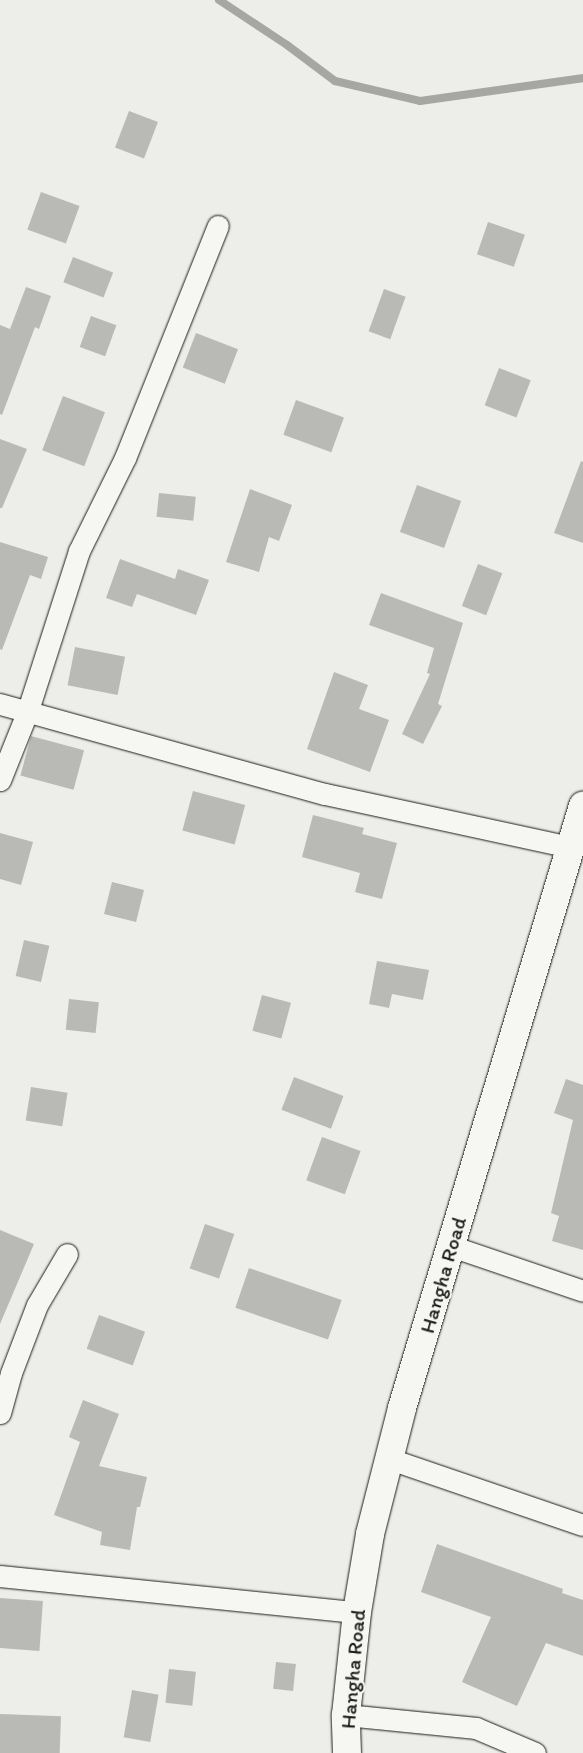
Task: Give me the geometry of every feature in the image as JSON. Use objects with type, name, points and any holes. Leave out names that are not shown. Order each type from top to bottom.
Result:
[{"type":"highway","name":"Hangha Road","points":[[346,1753],[346,1715],[357,1612],[370,1534],[402,1408],[583,806]]},
{"type":"street","points":[[0,780],[27,713],[79,551],[124,458],[218,226]]},
{"type":"street","points":[[0,704],[325,794],[571,847]]},
{"type":"street","points":[[451,1246],[583,1291]]},
{"type":"street","points":[[0,1413],[11,1373],[37,1305],[67,1254]]},
{"type":"street","points":[[390,1460],[583,1525]]},
{"type":"street","points":[[0,1576],[357,1612]]},
{"type":"street","points":[[346,1715],[476,1728],[535,1753]]},
{"type":"building","points":[[129,111],[158,122],[144,159],[115,147]]},
{"type":"building","points":[[41,192],[80,206],[66,244],[27,230]]},
{"type":"building","points":[[488,222],[525,235],[514,267],[477,254]]},
{"type":"building","points":[[73,257],[113,272],[103,298],[63,282]]},
{"type":"building","points":[[26,287],[51,296],[39,329],[35,327],[2,415],[0,414],[0,325],[10,329]]},
{"type":"building","points":[[384,289],[406,297],[390,339],[369,331]]},
{"type":"building","points":[[91,316],[116,325],[105,356],[80,347]]},
{"type":"building","points":[[196,333],[238,349],[225,384],[183,368]]},
{"type":"building","points":[[499,368],[531,380],[516,418],[485,405]]},
{"type":"building","points":[[63,396],[105,412],[84,466],[42,450]]},
{"type":"building","points":[[296,400],[344,417],[331,452],[283,435]]},
{"type":"building","points":[[0,439],[27,449],[2,508],[0,508]]},
{"type":"building","points":[[581,461],[583,462],[583,543],[554,533]]},
{"type":"building","points":[[417,485],[461,501],[444,548],[400,532]]},
{"type":"building","points":[[250,489],[292,505],[279,541],[269,537],[259,572],[226,562]]},
{"type":"building","points":[[159,493],[196,497],[193,521],[156,517]]},
{"type":"building","points":[[0,542],[48,557],[41,579],[30,575],[2,650],[0,649]]},
{"type":"building","points":[[120,559],[175,579],[178,569],[209,580],[196,615],[137,594],[132,607],[106,598]]},
{"type":"building","points":[[478,564],[502,573],[486,615],[462,606]]},
{"type":"building","points":[[381,593],[463,623],[438,704],[442,706],[423,744],[402,734],[430,674],[427,673],[434,648],[369,625]]},
{"type":"building","points":[[75,647],[125,657],[118,695],[68,685]]},
{"type":"building","points":[[334,672],[368,685],[359,709],[389,720],[370,772],[307,749]]},
{"type":"building","points":[[31,736],[84,750],[74,790],[20,776]]},
{"type":"building","points":[[193,791],[245,805],[235,845],[182,831]]},
{"type":"building","points":[[313,815],[364,828],[362,834],[397,843],[382,899],[355,892],[360,873],[302,857]]},
{"type":"building","points":[[0,833],[33,842],[21,885],[0,879]]},
{"type":"building","points":[[112,882],[144,890],[136,922],[104,914]]},
{"type":"building","points":[[24,940],[49,946],[41,982],[16,976]]},
{"type":"building","points":[[377,961],[429,970],[423,1000],[392,994],[389,1008],[369,1004]]},
{"type":"building","points":[[262,995],[291,1003],[281,1039],[252,1031]]},
{"type":"building","points":[[69,999],[99,1002],[96,1033],[66,1030]]},
{"type":"building","points":[[294,1077],[343,1096],[331,1129],[281,1110]]},
{"type":"building","points":[[566,1079],[583,1085],[583,1250],[552,1241],[559,1216],[551,1213],[573,1120],[554,1113]]},
{"type":"building","points":[[31,1087],[68,1093],[62,1126],[26,1121]]},
{"type":"building","points":[[322,1137],[361,1151],[345,1194],[306,1180]]},
{"type":"building","points":[[205,1224],[234,1234],[219,1279],[190,1268]]},
{"type":"building","points":[[0,1230],[34,1244],[0,1324]]},
{"type":"building","points":[[249,1268],[342,1300],[328,1340],[235,1308]]},
{"type":"building","points":[[99,1315],[145,1332],[133,1366],[87,1349]]},
{"type":"building","points":[[83,1400],[119,1414],[99,1466],[147,1477],[140,1507],[137,1507],[130,1550],[100,1545],[102,1532],[54,1515],[80,1442],[69,1437]]},
{"type":"building","points":[[437,1544],[563,1589],[562,1593],[583,1600],[583,1656],[546,1643],[517,1706],[462,1682],[491,1617],[421,1592]]},
{"type":"building","points":[[0,1598],[43,1601],[39,1651],[0,1648]]},
{"type":"building","points":[[276,1662],[296,1664],[293,1691],[273,1689]]},
{"type":"building","points":[[169,1669],[196,1672],[192,1706],[165,1703]]},
{"type":"building","points":[[132,1690],[159,1695],[150,1742],[124,1737]]},
{"type":"building","points":[[0,1714],[61,1716],[60,1753],[0,1753]]},
{"type":"waterway","points":[[219,0],[287,45],[335,81],[420,101],[583,78]]}]
